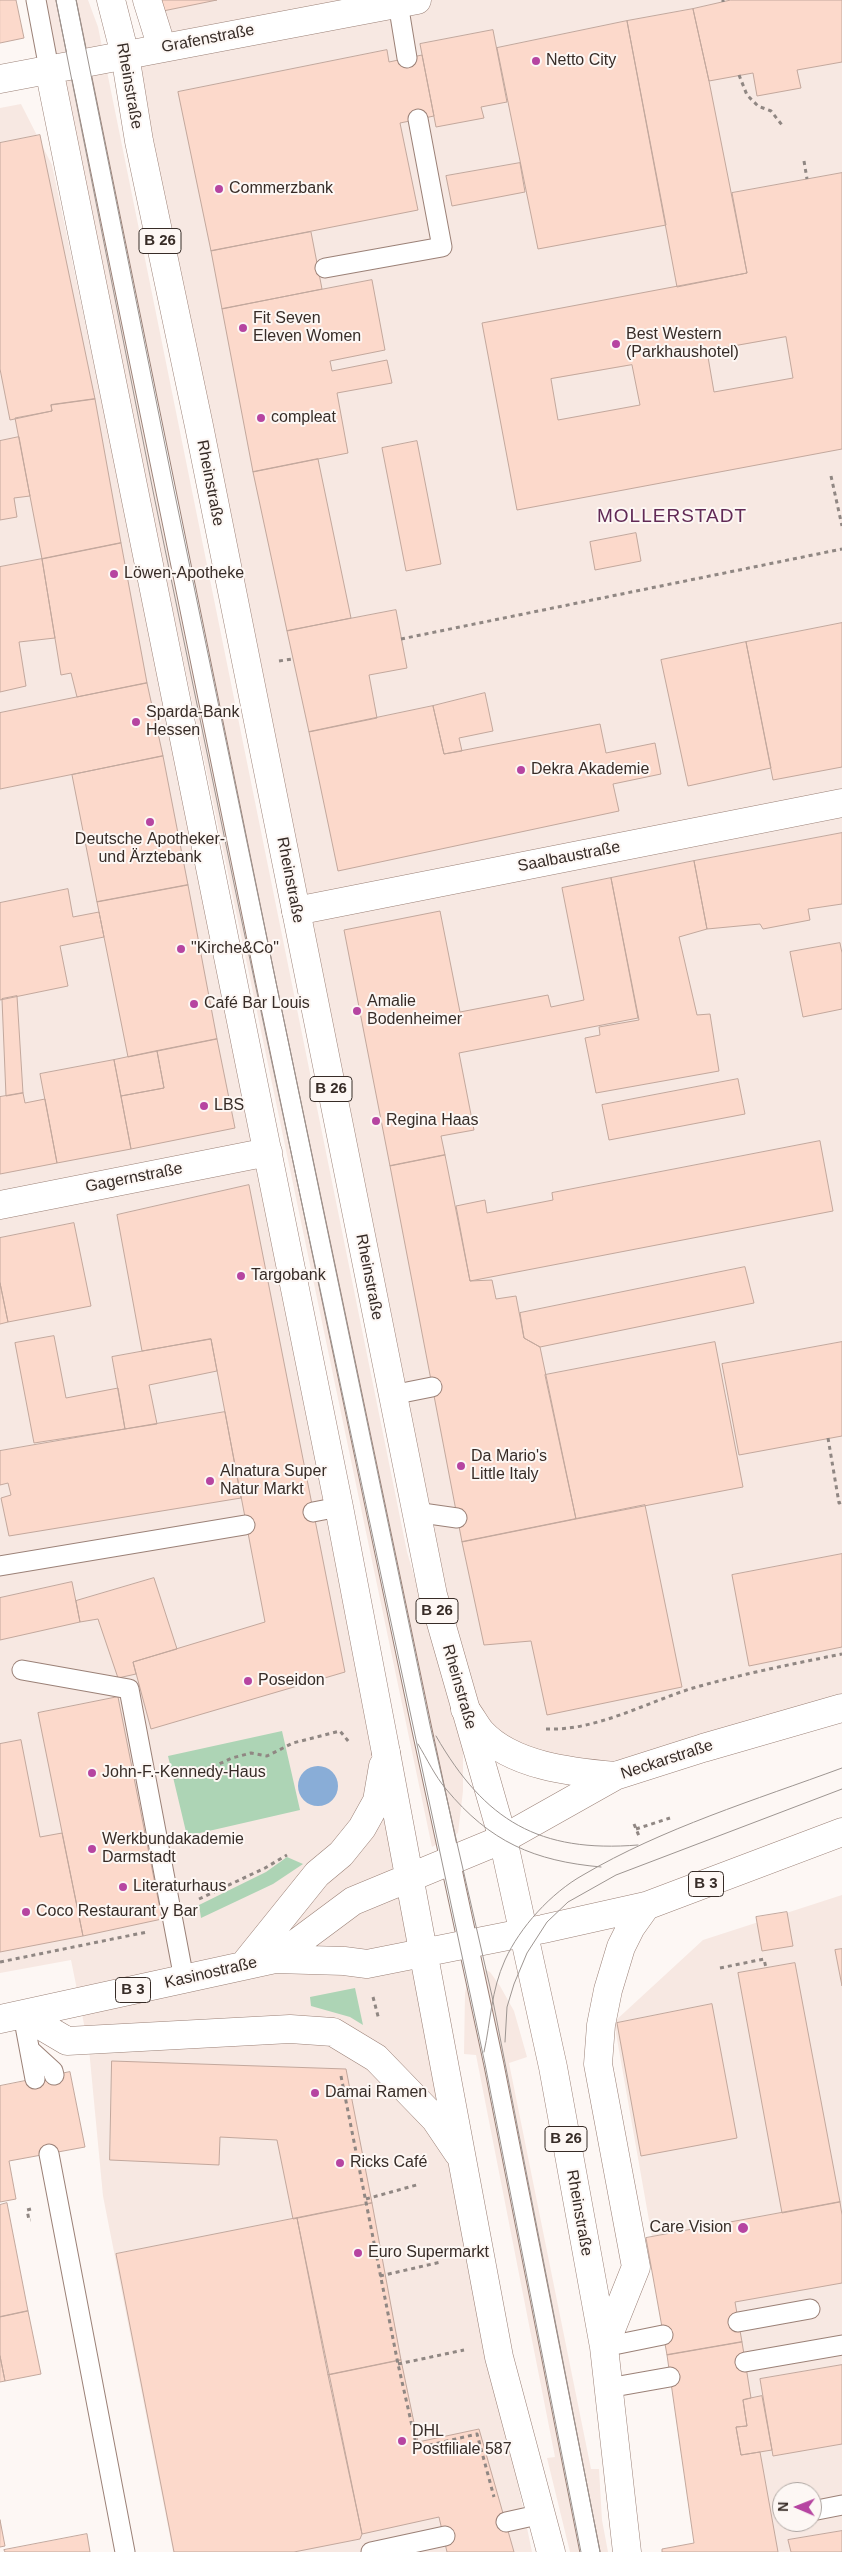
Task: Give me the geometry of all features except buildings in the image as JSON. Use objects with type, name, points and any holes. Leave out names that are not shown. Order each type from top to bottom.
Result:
[{"type":"main road","name":"Rheinstraße","points":[[111,0],[125,55],[140,141],[432,1595],[503,1839],[552,2068],[604,2347],[627,2552]]},
{"type":"main road","points":[[147,0],[162,48]]},
{"type":"main road","name":"Grafenstraße","points":[[0,79],[408,2]]},
{"type":"main road","points":[[49,70],[339,1507],[423,1952],[446,2062],[499,2357],[552,2552]]},
{"type":"main road","name":"Saalbaustraße","points":[[296,911],[842,803]]},
{"type":"main road","name":"Gagernstraße","points":[[0,1205],[268,1152]]},
{"type":"main road","points":[[465,1708],[482,1732],[506,1750],[531,1762],[566,1771],[615,1776]]},
{"type":"main road","name":"Neckarstraße","points":[[503,1839],[615,1776],[703,1748],[842,1708]]},
{"type":"main road","points":[[243,1966],[317,1874],[341,1854],[362,1828],[377,1800],[386,1753]]},
{"type":"main road","name":"B 3","points":[[423,1952],[523,1933],[646,1906],[842,1832]]},
{"type":"main road","name":"B 3","points":[[410,1878],[503,1839]]},
{"type":"main road","name":"Kasinostraße","points":[[275,1958],[353,1901],[410,1878]]},
{"type":"main road","points":[[604,2347],[636,2267],[598,2064],[601,2026],[608,1990],[621,1947],[631,1927],[646,1906]]},
{"type":"main road","name":"Kasinostraße","points":[[12,2017],[275,1958],[367,1964],[423,1952]]},
{"type":"main road","points":[[12,2017],[67,2041],[290,2029],[333,2032],[383,2065],[434,2119],[462,2158]]},
{"type":"lane","points":[[36,0],[49,70]]},
{"type":"lane","points":[[66,0],[273,1018],[510,2142],[590,2552]]},
{"type":"lane","points":[[407,58],[408,2]]},
{"type":"lane","points":[[325,268],[442,247],[418,119]]},
{"type":"lane","points":[[392,1395],[432,1387]]},
{"type":"lane","points":[[313,1512],[339,1507]]},
{"type":"lane","points":[[415,1512],[457,1518]]},
{"type":"lane","points":[[0,1566],[245,1525]]},
{"type":"lane","points":[[22,1670],[128,1689],[184,1979]]},
{"type":"lane","points":[[12,2017],[30,2050],[35,2079]]},
{"type":"lane","points":[[30,2050],[53,2071],[54,2075]]},
{"type":"lane","points":[[49,2154],[125,2552]]},
{"type":"lane","points":[[738,2322],[810,2310]]},
{"type":"lane","points":[[604,2347],[663,2335]]},
{"type":"lane","points":[[745,2362],[842,2345]]},
{"type":"lane","points":[[608,2388],[670,2377]]},
{"type":"lane","points":[[822,2509],[842,2505]]},
{"type":"lane","points":[[506,2522],[542,2514]]},
{"type":"lane","points":[[371,2552],[445,2536]]},
{"type":"path","points":[[739,76],[748,95],[758,106],[771,111],[782,125]]},
{"type":"path","points":[[804,161],[807,179]]},
{"type":"path","points":[[831,476],[842,526]]},
{"type":"path","points":[[401,639],[842,549]]},
{"type":"path","points":[[828,1438],[839,1503],[842,1502]]},
{"type":"path","points":[[538,1727],[547,1730],[593,1723],[690,1689],[756,1670],[842,1654]]},
{"type":"path","points":[[167,1780],[206,1770],[232,1758],[251,1753],[267,1756],[293,1743],[340,1731],[352,1744]]},
{"type":"path","points":[[636,1829],[670,1818]]},
{"type":"path","points":[[634,1824],[639,1836]]},
{"type":"path","points":[[0,1962],[166,1928],[187,1904],[266,1868],[288,1854]]},
{"type":"path","points":[[720,1968],[764,1959],[766,1968]]},
{"type":"path","points":[[373,1993],[378,2018],[383,2025]]},
{"type":"path","points":[[340,2069],[380,2276],[417,2448],[479,2433],[497,2510],[506,2522]]},
{"type":"path","points":[[366,2199],[420,2184]]},
{"type":"path","points":[[27,2210],[30,2220]]},
{"type":"path","points":[[380,2276],[441,2262]]},
{"type":"path","points":[[398,2364],[465,2350]]},
{"type":"shaded area","points":[[45,0],[88,0],[98,27],[407,1552],[463,1741],[463,1791],[458,1833],[432,1847]]},
{"type":"shaded area","points":[[161,0],[842,0],[842,1708],[615,1776],[531,1762],[465,1708],[125,55],[161,48]]},
{"type":"shaded area","points":[[21,104],[52,165],[302,1354],[494,2368],[532,2552],[173,2552],[103,2196],[89,2049],[71,1960],[0,1973],[0,108]]},
{"type":"shaded area","points":[[842,1895],[842,2552],[702,2552],[692,2464],[614,2022],[703,1940]]},
{"type":"shaded area","points":[[482,1968],[490,1972],[514,2011],[527,2057],[509,2063],[591,2469],[599,2469],[602,2520],[608,2552],[570,2552],[547,2458],[555,2457],[476,2055],[464,2054],[465,1993],[469,1974]]},
{"type":"green space","points":[[282,1731],[300,1810],[187,1836],[168,1756]]},
{"type":"green space","points":[[287,1857],[303,1864],[273,1884],[201,1918],[199,1905],[266,1872]]},
{"type":"green space","points":[[355,1988],[363,2025],[350,2017],[311,2006],[310,1997]]},
{"type":"water","points":[[322,1766],[329,1769],[335,1775],[338,1786],[337,1794],[329,1803],[322,1806],[314,1806],[307,1803],[299,1794],[298,1782],[301,1775],[310,1767]]},
{"type":"tram line","points":[[56,0],[153,491],[239,908],[485,2064],[581,2552]]},
{"type":"tram line","points":[[76,0],[174,490],[430,1725],[492,1996],[600,2552]]},
{"type":"tram line","points":[[436,1736],[474,1790],[495,1810],[518,1825],[544,1836],[572,1843],[603,1846],[638,1845]]},
{"type":"tram line","points":[[418,1744],[446,1789],[479,1823],[515,1846],[534,1854],[555,1860],[601,1867]]},
{"type":"tram line","points":[[484,2052],[494,1994],[505,1960],[528,1923],[559,1891],[571,1882],[614,1858],[677,1829],[842,1768]]},
{"type":"tram line","points":[[505,2042],[507,2007],[527,1953],[547,1922],[568,1902],[616,1875],[842,1789]]},
{"type":"place","name":"Netto City","points":[[536,61]]},
{"type":"place","name":"Commerzbank","points":[[219,189]]},
{"type":"place","name":"Fit Seven Eleven Women","points":[[243,328]]},
{"type":"place","name":"Best Western (Parkhaushotel)","points":[[616,344]]},
{"type":"place","name":"compleat","points":[[261,418]]},
{"type":"place","name":"Löwen-Apotheke","points":[[114,574]]},
{"type":"place","name":"Sparda-Bank Hessen","points":[[136,722]]},
{"type":"place","name":"Dekra Akademie","points":[[521,770]]},
{"type":"place","name":"Deutsche Apotheker- und Ärztebank","points":[[150,822]]},
{"type":"place","name":"\"Kirche&Co\"","points":[[181,949]]},
{"type":"place","name":"Café Bar Louis","points":[[194,1004]]},
{"type":"place","name":"Amalie Bodenheimer","points":[[357,1011]]},
{"type":"place","name":"LBS","points":[[204,1106]]},
{"type":"place","name":"Regina Haas","points":[[376,1121]]},
{"type":"place","name":"Targobank","points":[[241,1276]]},
{"type":"place","name":"Da Mario's Little Italy","points":[[461,1466]]},
{"type":"place","name":"Alnatura Super Natur Markt","points":[[210,1481]]},
{"type":"place","name":"Poseidon","points":[[248,1681]]},
{"type":"place","name":"John-F.-Kennedy-Haus","points":[[92,1773]]},
{"type":"place","name":"Werkbundakademie Darmstadt","points":[[92,1849]]},
{"type":"place","name":"Literaturhaus","points":[[123,1887]]},
{"type":"place","name":"Coco Restaurant y Bar","points":[[26,1912]]},
{"type":"place","name":"Damai Ramen","points":[[315,2093]]},
{"type":"place","name":"Ricks Café","points":[[340,2163]]},
{"type":"place","name":"Care Vision","points":[[743,2228]]},
{"type":"place","name":"Euro Supermarkt","points":[[358,2253]]},
{"type":"place","name":"DHL Postfiliale 587","points":[[402,2441]]},
{"type":"district","name":"MOLLERSTADT","points":[[672,517]]}]
